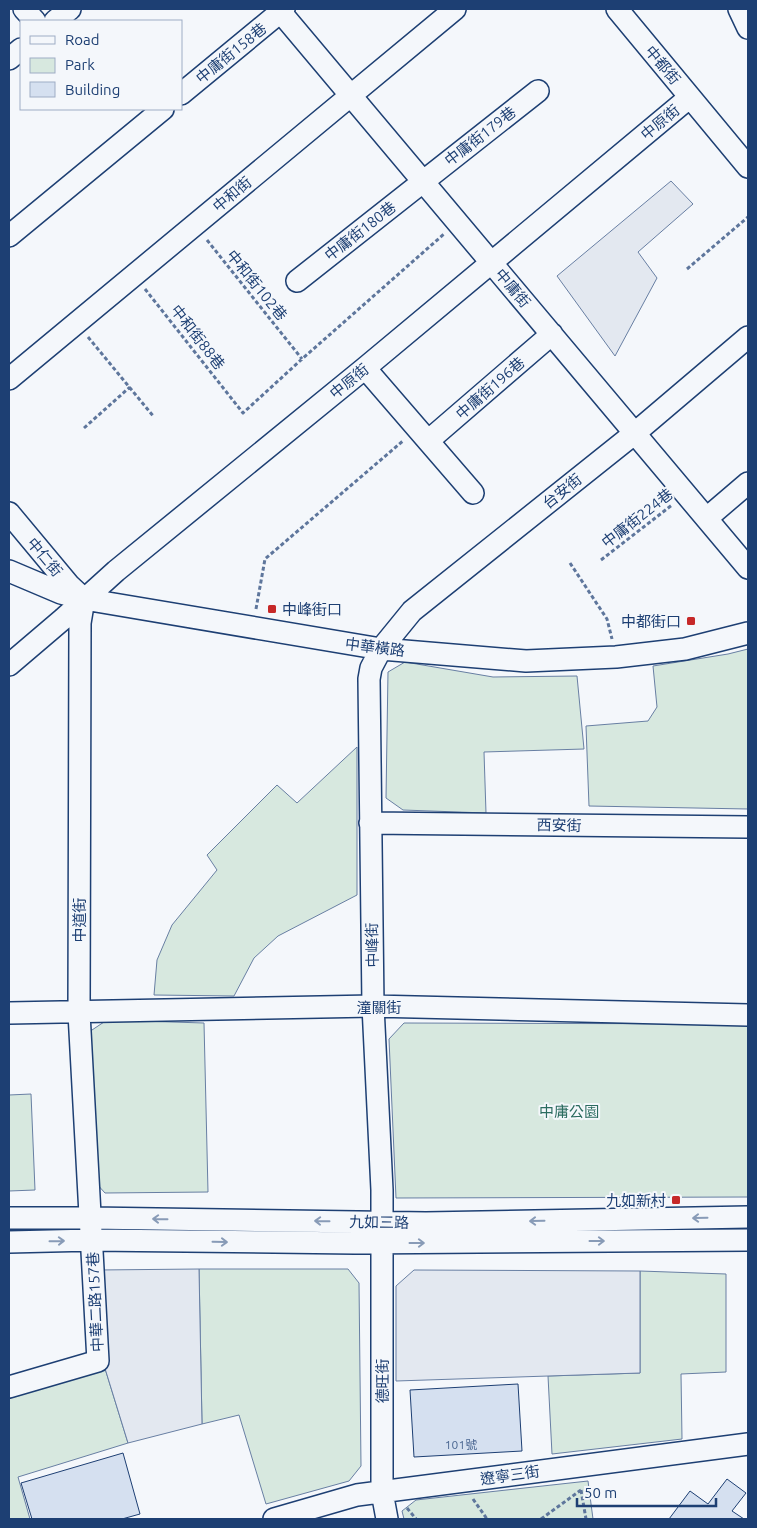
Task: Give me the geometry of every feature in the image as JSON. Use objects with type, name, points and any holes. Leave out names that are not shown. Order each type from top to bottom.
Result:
[{"type":"street","points":[[24,9],[34,20]]},
{"type":"street","points":[[56,20],[70,9]]},
{"type":"street","name":"中和街","points":[[9,379],[455,9]]},
{"type":"street","name":"中都街","points":[[617,9],[748,167]]},
{"type":"street","name":"中庸街","points":[[281,10],[351,96],[748,568]]},
{"type":"street","name":"中庸街158巷","points":[[182,93],[281,10]]},
{"type":"street","points":[[9,59],[20,50]]},
{"type":"street","name":"中庸街179巷","points":[[423,182],[538,91]]},
{"type":"street","name":"中原街","points":[[9,665],[116,571],[365,368],[690,97]]},
{"type":"street","points":[[9,236],[162,110]]},
{"type":"street","name":"中庸街180巷","points":[[297,281],[423,182]]},
{"type":"street","name":"中庸街196巷","points":[[423,435],[552,334]]},
{"type":"street","name":"台安街","points":[[381,649],[412,611],[635,433],[748,337]]},
{"type":"street","points":[[365,368],[473,493]]},
{"type":"street","points":[[707,518],[748,483]]},
{"type":"street","name":"中仁街","points":[[9,513],[69,585],[84,599]]},
{"type":"street","name":"中華橫路","points":[[9,571],[84,599],[381,649],[526,661],[616,657],[685,649],[748,633]]},
{"type":"street","name":"中道街","points":[[84,599],[80,623],[79,1013],[92,1240]]},
{"type":"street","name":"中峰街","points":[[381,649],[371,668],[370,679],[370,823],[373,1006],[382,1243]]},
{"type":"street","name":"西安街","points":[[370,823],[748,827]]},
{"type":"street","name":"潼關街","points":[[9,1013],[373,1006],[748,1015]]},
{"type":"street","name":"九如三路","points":[[9,1218],[426,1223],[748,1217]]},
{"type":"street","name":"九如三路","points":[[9,1242],[92,1240],[382,1243],[748,1240]]},
{"type":"street","name":"中華二路157巷","points":[[9,1387],[98,1361],[92,1240]]},
{"type":"street","name":"德旺街","points":[[382,1243],[382,1492],[387,1519]]},
{"type":"street","name":"遼寧三街","points":[[274,1519],[357,1495],[748,1444]]},
{"type":"path","points":[[687,269],[748,217]]},
{"type":"path","points":[[302,359],[457,222]]},
{"type":"path","name":"中和街102巷","points":[[194,225],[302,359]]},
{"type":"path","name":"中和街88巷","points":[[134,275],[243,413],[302,359]]},
{"type":"path","points":[[77,323],[154,417]]},
{"type":"path","points":[[84,428],[130,387]]},
{"type":"path","points":[[253,628],[265,559],[423,435]]},
{"type":"path","name":"中庸街224巷","points":[[601,560],[686,494]]},
{"type":"path","points":[[570,563],[607,620],[616,657]]},
{"type":"path","points":[[581,1485],[586,1519]]},
{"type":"path","points":[[541,1519],[581,1490]]},
{"type":"path","points":[[468,1493],[487,1519]]},
{"type":"path","points":[[403,1503],[416,1519]]},
{"type":"green space","points":[[748,649],[748,809],[589,806],[586,726],[648,721],[657,707],[653,666]]},
{"type":"green space","points":[[405,662],[493,677],[577,676],[584,749],[484,752],[486,813],[403,810],[386,798],[388,672]]},
{"type":"green space","points":[[357,747],[357,895],[278,936],[254,958],[234,996],[154,995],[157,960],[172,925],[217,870],[207,855],[277,785],[297,803]]},
{"type":"green space","points":[[107,1020],[204,1023],[208,1192],[105,1193],[95,1182],[89,1032]]},
{"type":"green space","name":"中庸公園","points":[[404,1023],[748,1024],[748,1197],[396,1198],[389,1039]]},
{"type":"green space","points":[[31,1094],[35,1190],[9,1191],[9,1095]]},
{"type":"green space","points":[[199,1269],[348,1269],[359,1283],[361,1466],[349,1481],[266,1504],[239,1415],[202,1424]]},
{"type":"green space","points":[[640,1271],[726,1274],[726,1372],[681,1374],[682,1439],[552,1454],[548,1376],[640,1373]]},
{"type":"green space","points":[[103,1362],[128,1443],[18,1477],[30,1519],[9,1519],[9,1389]]},
{"type":"green space","points":[[588,1481],[593,1519],[404,1519],[402,1511],[416,1500]]},
{"type":"shaded area","points":[[671,181],[693,204],[638,252],[657,278],[615,356],[557,276]]},
{"type":"shaded area","points":[[199,1269],[202,1424],[128,1443],[103,1362],[98,1270]]},
{"type":"shaded area","points":[[414,1270],[640,1271],[640,1373],[396,1381],[396,1286]]},
{"type":"building","points":[[518,1384],[522,1451],[414,1457],[410,1390]]},
{"type":"building","points":[[123,1453],[140,1514],[122,1519],[32,1519],[21,1483]]},
{"type":"building","points":[[727,1479],[746,1493],[732,1511],[744,1519],[669,1519],[690,1491],[708,1504]]},
{"type":"place","name":"中峰街口","points":[[272,609]]},
{"type":"place","name":"中都街口","points":[[691,621]]},
{"type":"place","name":"九如新村","points":[[676,1200]]}]
